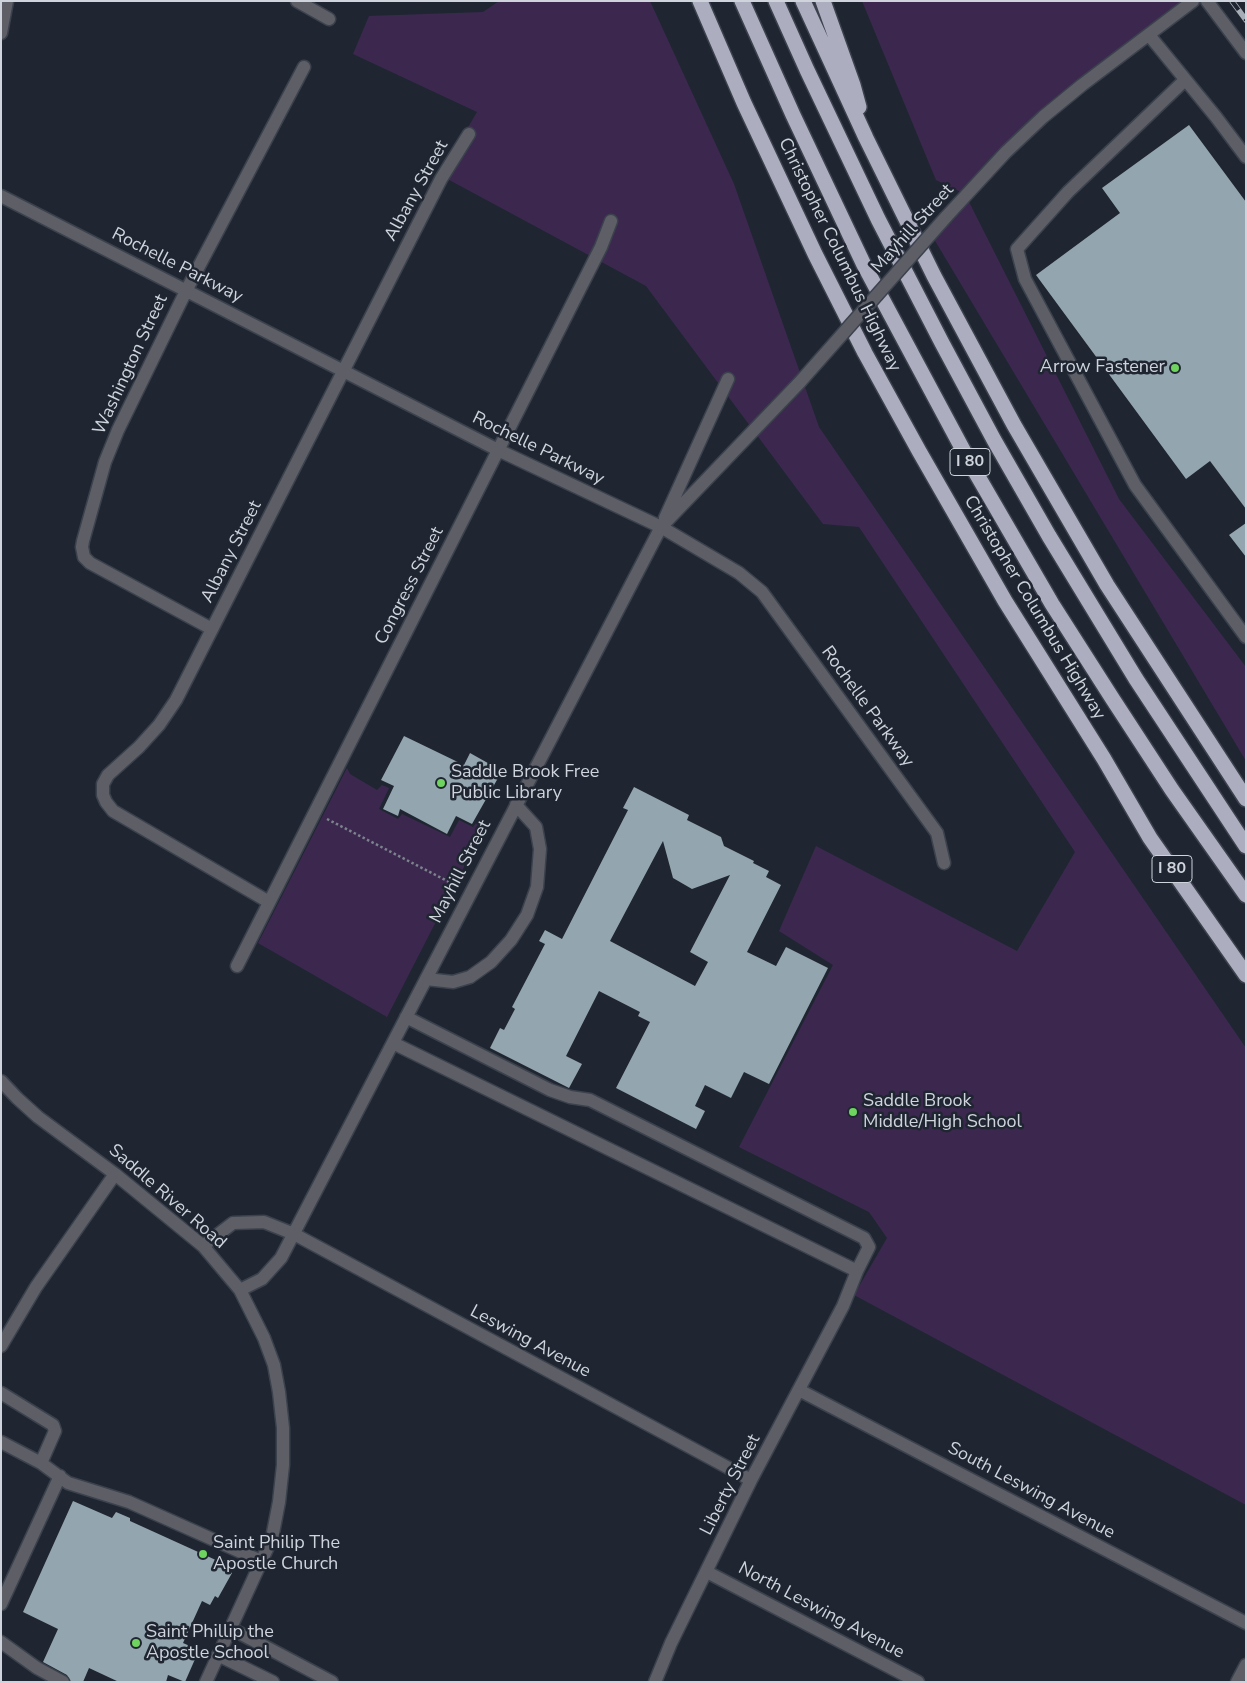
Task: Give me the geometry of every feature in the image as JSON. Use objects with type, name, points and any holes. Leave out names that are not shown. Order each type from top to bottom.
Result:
[{"type":"highway","name":"Christopher Columbus Highway","points":[[700,1],[744,103],[815,254],[918,451],[996,585],[1104,759],[1150,838],[1246,975]]},
{"type":"highway","name":"Christopher Columbus Highway","points":[[742,1],[793,116],[864,265],[969,461],[1097,674],[1162,775],[1246,895]]},
{"type":"highway","name":"I 80","points":[[776,1],[806,70],[878,219],[946,351],[999,448],[1073,576],[1136,679],[1246,846]]},
{"type":"highway","points":[[803,1],[866,138],[934,276],[1014,425],[1148,651],[1246,800]]},
{"type":"highway","points":[[823,1],[854,84],[866,138]]},
{"type":"street","points":[[2,29],[7,1]]},
{"type":"street","points":[[296,1],[329,19]]},
{"type":"street","name":"Mayhill Street","points":[[660,527],[800,382],[1006,152],[1043,117],[1082,85],[1193,1]]},
{"type":"street","points":[[1207,1],[1246,53]]},
{"type":"street","points":[[1149,35],[1246,157]]},
{"type":"street","name":"Washington Street","points":[[212,629],[90,563],[84,557],[82,548],[108,454],[118,430],[186,290],[304,67]]},
{"type":"street","points":[[1186,80],[1068,192],[1018,249],[1025,279],[1135,485],[1246,637]]},
{"type":"street","name":"Albany Street","points":[[269,902],[113,811],[106,802],[104,784],[108,775],[139,747],[159,725],[176,700],[440,179],[469,134]]},
{"type":"street","name":"Rochelle Parkway","points":[[1,196],[498,450],[660,527],[740,573],[762,592],[937,833],[944,863]]},
{"type":"street","name":"Congress Street","points":[[237,966],[601,247],[611,221]]},
{"type":"street","name":"Mayhill Street","points":[[240,1290],[262,1279],[281,1258],[294,1234],[660,527],[728,379]]},
{"type":"street","points":[[426,979],[453,982],[470,977],[491,962],[511,940],[527,915],[537,887],[540,849],[536,827],[516,805]]},
{"type":"street","name":"Liberty Street","points":[[406,1017],[550,1090],[570,1097],[590,1100],[864,1238],[869,1247],[843,1306],[751,1480],[671,1643],[654,1682]]},
{"type":"street","points":[[392,1043],[857,1271]]},
{"type":"street","name":"Saddle River Road","points":[[1,1081],[38,1117],[115,1174],[202,1246],[240,1290],[264,1338],[274,1365],[280,1392],[283,1428],[283,1465],[279,1502],[272,1538],[206,1682]]},
{"type":"street","points":[[1,1346],[36,1287],[115,1174]]},
{"type":"street","points":[[202,1246],[233,1223],[264,1222],[294,1234]]},
{"type":"street","name":"Leswing Avenue","points":[[294,1234],[751,1480]]},
{"type":"street","name":"South Leswing Avenue","points":[[799,1390],[1246,1623]]},
{"type":"street","points":[[1,1393],[53,1425],[55,1431],[41,1463]]},
{"type":"street","points":[[1,1442],[41,1463],[68,1483],[129,1502],[261,1561]]},
{"type":"street","points":[[1,1604],[60,1476]]},
{"type":"street","name":"North Leswing Avenue","points":[[707,1572],[918,1682]]},
{"type":"street","points":[[230,1628],[332,1682]]},
{"type":"street","points":[[1,1642],[37,1668],[63,1682]]},
{"type":"street","points":[[218,1655],[272,1682]]},
{"type":"street","points":[[1237,1682],[1246,1665]]},
{"type":"path","points":[[322,816],[454,885]]},
{"type":"shaded area","points":[[499,1],[650,1],[734,184],[819,427],[1246,1048],[1246,1505],[854,1295],[887,1238],[869,1212],[739,1147],[833,965],[779,931],[816,846],[1017,951],[1075,852],[859,527],[823,524],[646,286],[440,175],[477,112],[353,54],[369,16],[483,12]]},
{"type":"shaded area","points":[[862,1],[1188,1],[1010,144],[965,194],[936,180]]},
{"type":"shaded area","points":[[965,194],[1119,499],[1246,667],[1246,761],[931,234]]},
{"type":"shaded area","points":[[347,768],[350,774],[377,790],[382,785],[389,788],[379,809],[398,819],[402,814],[450,837],[459,820],[473,827],[478,820],[486,824],[387,1017],[258,943]]},
{"type":"building","name":"Arrow Fastener","points":[[1189,125],[1246,202],[1246,509],[1210,461],[1186,479],[1036,275],[1120,213],[1102,188]]},
{"type":"building","points":[[1246,523],[1246,557],[1229,535]]},
{"type":"building","name":"Saddle Brook Free Public Library","points":[[404,736],[464,765],[470,753],[502,771],[472,824],[456,816],[447,834],[400,809],[398,816],[383,809],[394,786],[381,780]]},
{"type":"building","points":[[634,787],[689,815],[687,820],[721,837],[724,846],[769,871],[766,877],[781,885],[747,952],[776,966],[786,947],[828,968],[769,1084],[744,1072],[731,1098],[705,1085],[695,1106],[705,1111],[696,1129],[616,1088],[650,1022],[638,1016],[640,1012],[599,991],[566,1056],[582,1064],[569,1088],[490,1048],[500,1028],[504,1030],[515,1009],[512,1007],[545,944],[539,941],[545,930],[562,939],[628,810],[623,808]],"holes":[[[663,841],[673,878],[692,889],[730,875],[690,952],[708,962],[695,986],[610,941]]]},
{"type":"building","points":[[73,1501],[112,1518],[116,1512],[130,1518],[130,1521],[218,1561],[220,1558],[231,1563],[227,1570],[232,1573],[218,1598],[215,1596],[210,1605],[202,1601],[183,1643],[199,1650],[185,1682],[168,1675],[166,1682],[119,1682],[89,1668],[83,1682],[71,1682],[67,1675],[43,1662],[58,1629],[23,1612]]},
{"type":"railway","points":[[1232,1],[1246,20]]},
{"type":"place","name":"Arrow Fastener","points":[[1175,368]]},
{"type":"place","name":"Saddle Brook Free Public Library","points":[[441,783]]},
{"type":"place","name":"Saddle Brook Middle/High School","points":[[853,1112]]},
{"type":"place","name":"Saint Philip The Apostle Church","points":[[203,1554]]},
{"type":"place","name":"Saint Phillip the Apostle School","points":[[136,1643]]}]
